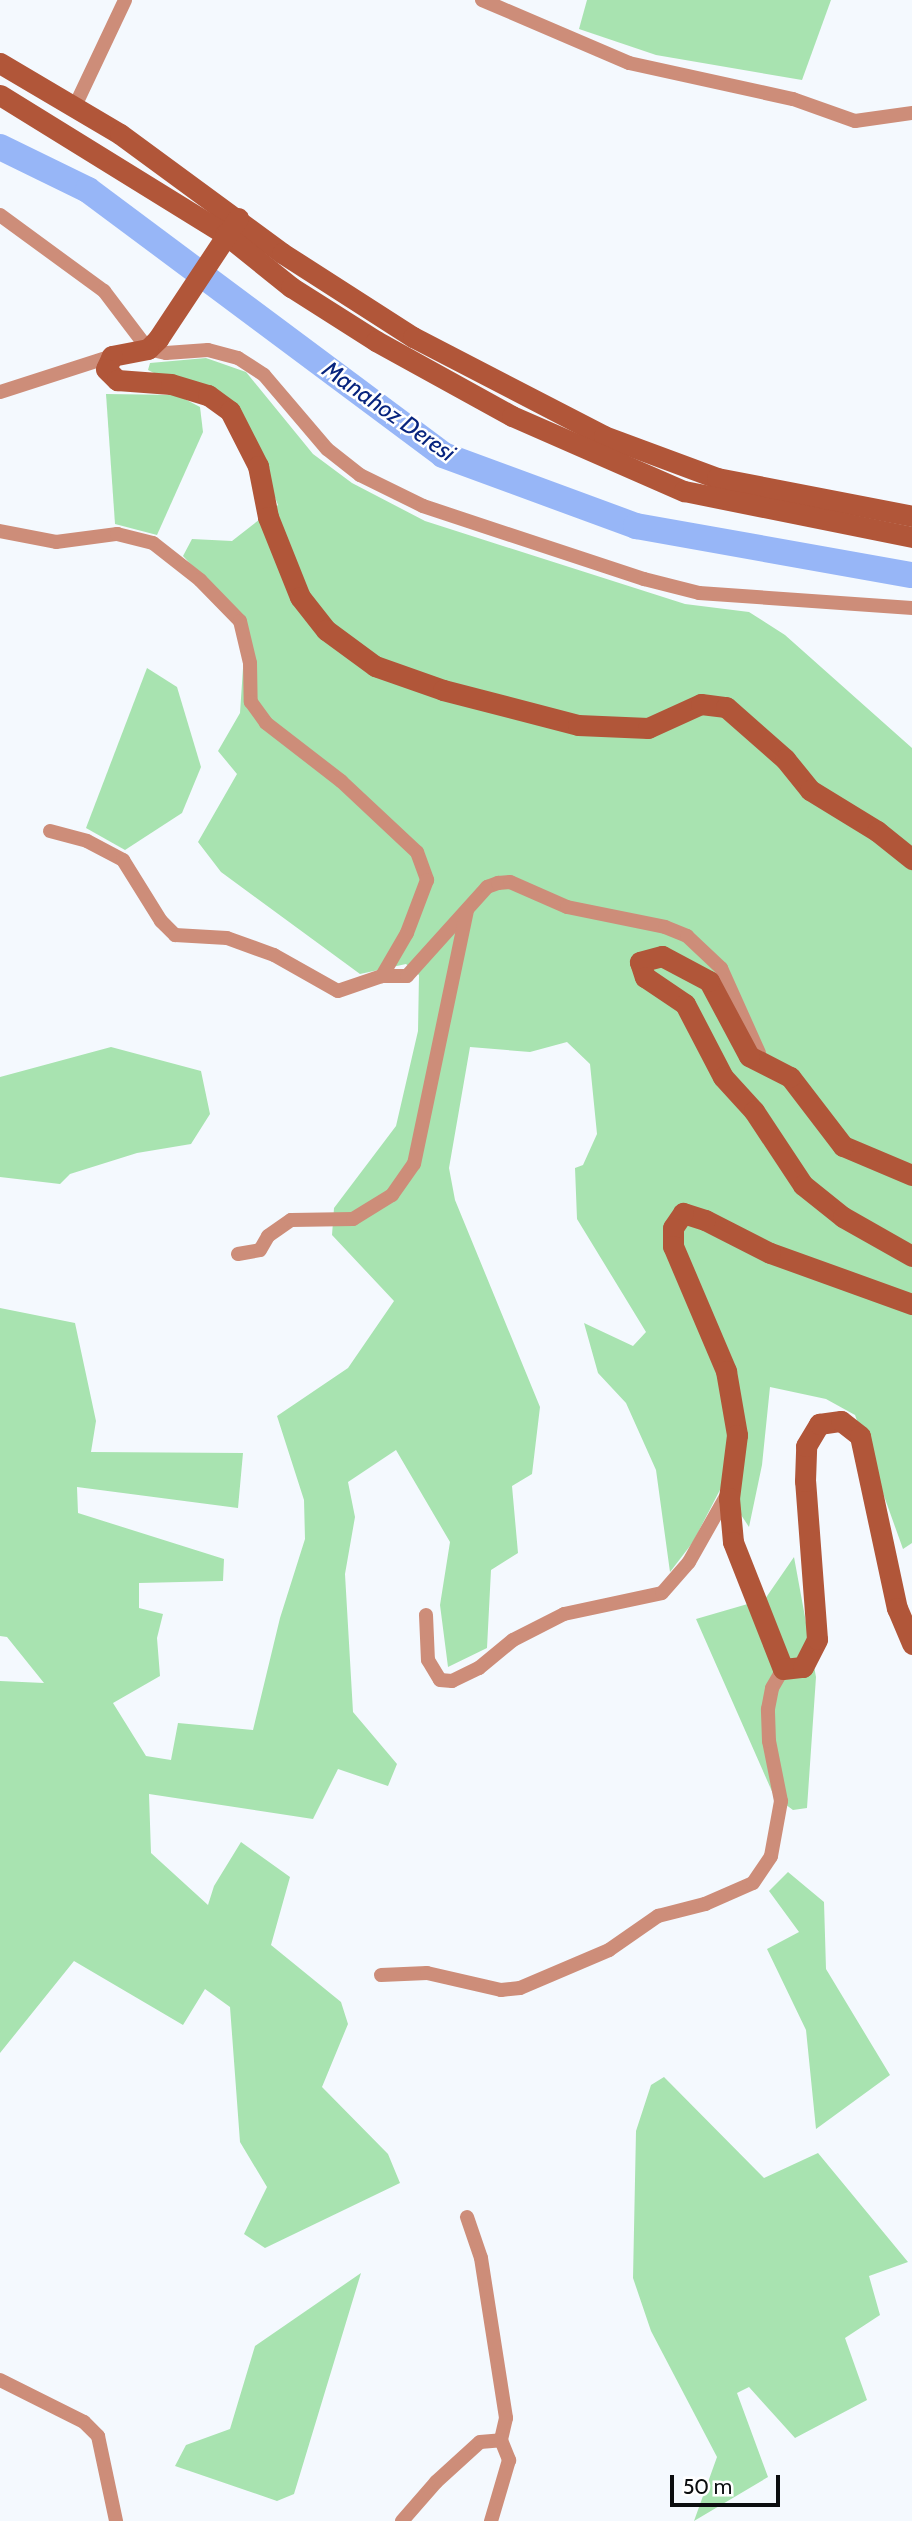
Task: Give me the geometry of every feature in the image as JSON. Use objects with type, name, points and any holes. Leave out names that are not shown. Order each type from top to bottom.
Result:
[{"type":"street","points":[[75,106],[125,0]]},
{"type":"street","points":[[482,0],[629,63],[793,99],[855,121],[912,113]]},
{"type":"street","points":[[0,63],[75,106],[291,287],[376,341],[512,416],[644,477],[763,509],[912,537]]},
{"type":"street","points":[[0,95],[226,234],[282,253],[413,337],[604,436],[717,478],[912,516]]},
{"type":"street","points":[[0,215],[104,291],[153,344],[166,353],[208,350],[238,358],[264,375],[327,449],[360,475],[423,506],[644,579],[699,593],[912,608]]},
{"type":"street","points":[[0,393],[153,344],[226,234]]},
{"type":"street","points":[[112,356],[106,369],[117,380],[171,384],[208,394],[230,411],[258,466],[268,517],[300,597],[326,630],[375,666],[443,690],[578,725],[648,729],[701,704],[726,707],[785,759],[810,790],[877,831],[912,859]]},
{"type":"street","points":[[0,531],[55,542],[117,534],[153,543],[200,580],[240,621],[250,663],[251,702],[266,723],[341,781],[417,852],[427,880],[407,933],[382,976]]},
{"type":"street","points":[[50,831],[87,841],[123,860],[161,921],[175,935],[227,938],[274,955],[338,991],[382,976],[407,976],[487,887],[510,882],[549,902],[687,936],[721,968],[755,1048],[771,1067]]},
{"type":"street","points":[[238,1254],[260,1250],[268,1236],[291,1220],[353,1219],[392,1195],[414,1164],[467,908]]},
{"type":"street","points":[[912,1175],[843,1146],[790,1077],[749,1056],[709,981],[662,956],[640,962],[645,977],[685,1004],[723,1077],[754,1111],[803,1185],[843,1217],[912,1256]]},
{"type":"street","points":[[381,1975],[427,1973],[501,1990],[520,1988],[609,1950],[658,1916],[705,1904],[752,1883],[771,1856],[780,1812],[768,1709],[783,1669],[733,1542],[730,1489],[737,1435],[726,1371],[673,1245],[673,1228],[683,1213],[770,1253],[912,1304]]},
{"type":"street","points":[[783,1669],[803,1667],[817,1639],[805,1481],[806,1446],[820,1424],[841,1421],[860,1436],[897,1608],[912,1644]]},
{"type":"street","points":[[426,1615],[428,1660],[440,1680],[452,1681],[479,1668],[513,1640],[564,1614],[662,1593],[689,1562],[730,1489]]},
{"type":"street","points":[[467,2217],[481,2258],[506,2418],[501,2440],[509,2460],[491,2521]]},
{"type":"street","points":[[0,2380],[84,2422],[98,2436],[116,2521]]},
{"type":"street","points":[[402,2521],[436,2482],[480,2442],[501,2440]]},
{"type":"green space","points":[[587,0],[831,0],[802,80],[656,55],[579,29]]},
{"type":"green space","points":[[206,358],[246,372],[313,454],[352,483],[425,521],[685,604],[749,612],[785,635],[912,748],[912,1543],[903,1549],[855,1415],[826,1399],[770,1387],[762,1465],[749,1527],[722,1486],[693,1542],[670,1572],[656,1470],[626,1403],[598,1373],[584,1323],[633,1346],[646,1332],[577,1219],[575,1168],[583,1165],[597,1134],[590,1064],[567,1042],[530,1052],[470,1047],[449,1168],[455,1200],[540,1407],[532,1474],[512,1486],[518,1553],[491,1570],[487,1648],[448,1667],[440,1605],[450,1542],[396,1450],[348,1482],[355,1517],[345,1574],[353,1712],[397,1764],[388,1786],[338,1769],[313,1819],[149,1794],[151,1853],[208,1905],[214,1886],[241,1842],[290,1877],[271,1945],[341,2002],[348,2024],[322,2087],[388,2154],[400,2183],[265,2248],[244,2234],[267,2187],[240,2142],[230,2007],[205,1989],[183,2025],[74,1961],[0,2053],[0,1681],[44,1683],[7,1637],[0,1636],[0,1308],[75,1323],[96,1421],[91,1452],[243,1453],[238,1508],[77,1487],[78,1513],[224,1559],[223,1581],[139,1583],[139,1608],[163,1614],[157,1638],[160,1676],[113,1703],[146,1756],[171,1760],[178,1723],[253,1730],[280,1618],[305,1539],[304,1500],[277,1416],[348,1368],[394,1301],[332,1235],[334,1208],[396,1126],[418,1031],[419,975],[406,964],[360,974],[221,872],[198,842],[237,774],[218,751],[240,713],[246,623],[183,556],[192,539],[232,541],[278,505],[243,418],[148,370],[150,363]]},
{"type":"green space","points":[[106,394],[177,395],[200,407],[203,432],[157,535],[115,524]]},
{"type":"green space","points":[[147,668],[177,687],[201,767],[182,813],[125,850],[86,828]]},
{"type":"green space","points":[[111,1047],[201,1071],[210,1114],[191,1144],[137,1153],[70,1174],[60,1184],[0,1177],[0,1077]]},
{"type":"green space","points":[[794,1557],[816,1677],[807,1808],[793,1810],[774,1796],[696,1619],[765,1599]]},
{"type":"green space","points":[[788,1872],[824,1902],[826,1969],[890,2075],[816,2129],[806,2030],[767,1949],[799,1932],[769,1891]]},
{"type":"green space","points":[[664,2077],[764,2178],[818,2153],[908,2262],[869,2276],[880,2315],[845,2338],[867,2400],[795,2438],[749,2387],[737,2393],[768,2477],[694,2521],[717,2457],[651,2331],[633,2278],[636,2131],[651,2085]]},
{"type":"green space","points":[[361,2273],[294,2494],[277,2501],[175,2466],[186,2445],[230,2429],[255,2346]]},
{"type":"waterway","name":"Manahoz Deresi","points":[[0,147],[88,190],[443,455],[636,526],[912,575]]}]
